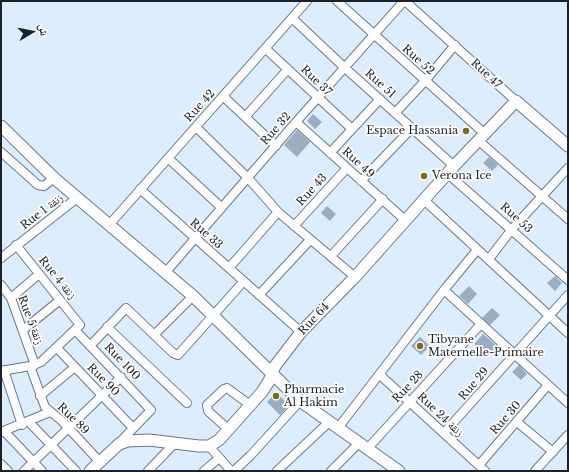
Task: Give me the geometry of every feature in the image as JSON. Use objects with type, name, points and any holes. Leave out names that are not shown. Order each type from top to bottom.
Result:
[{"type":"street","name":"Rue 42","points":[[109,225],[307,1]]},
{"type":"street","name":"Rue 52","points":[[337,1],[425,81],[542,196],[568,219]]},
{"type":"street","name":"Rue 32","points":[[165,273],[296,122],[405,1]]},
{"type":"street","name":"Rue 47","points":[[405,1],[568,146]]},
{"type":"street","name":"Rue 51","points":[[292,18],[412,128],[451,170]]},
{"type":"street","points":[[395,113],[425,81],[455,45]]},
{"type":"street","name":"Rue 37","points":[[266,49],[352,129]]},
{"type":"street","points":[[246,116],[288,69]]},
{"type":"street","points":[[224,96],[276,146]]},
{"type":"street","points":[[330,153],[380,99]]},
{"type":"street","name":"Rue 64","points":[[209,446],[219,440],[229,430],[266,386],[280,358],[301,332],[355,277],[405,220],[516,101]]},
{"type":"street","name":"Rue 49","points":[[296,122],[405,220]]},
{"type":"street","points":[[1,126],[54,178],[193,296],[300,401],[364,445],[393,469]]},
{"type":"street","points":[[196,128],[248,178],[278,212],[355,277]]},
{"type":"street","points":[[362,181],[412,128]]},
{"type":"street","points":[[1,152],[38,186],[44,186],[54,178]]},
{"type":"street","points":[[168,158],[221,207]]},
{"type":"street","name":"Rue 43","points":[[294,226],[347,168]]},
{"type":"street","points":[[489,258],[512,229],[568,168]]},
{"type":"street","name":"Rue 53","points":[[451,170],[512,229],[568,280]]},
{"type":"street","name":"Rue 33","points":[[140,189],[194,239],[259,295]]},
{"type":"street","name":"Rue 1 زنقة","points":[[1,258],[77,198]]},
{"type":"street","points":[[331,256],[383,199]]},
{"type":"street","points":[[424,200],[477,250],[489,258],[568,333]]},
{"type":"street","points":[[229,268],[278,212]]},
{"type":"street","points":[[301,332],[259,295],[310,240]]},
{"type":"street","name":"Rue 4 زنقة","points":[[16,245],[60,300],[78,328]]},
{"type":"street","points":[[277,471],[334,425],[380,375],[444,290],[477,250]]},
{"type":"street","points":[[11,298],[40,274]]},
{"type":"street","points":[[90,346],[126,308],[154,335],[178,355],[244,282]]},
{"type":"street","name":"Rue 5 زنقة","points":[[1,285],[11,298],[23,330],[33,365]]},
{"type":"street","points":[[444,290],[568,402]]},
{"type":"street","name":"Rue 29","points":[[444,434],[568,295]]},
{"type":"street","points":[[154,335],[193,296]]},
{"type":"street","points":[[23,330],[60,300]]},
{"type":"street","name":"Rue 28","points":[[331,471],[364,445],[410,402],[481,324]]},
{"type":"street","points":[[107,327],[187,403]]},
{"type":"street","points":[[76,471],[51,444],[25,423],[2,370],[33,365],[57,348],[78,328]]},
{"type":"street","name":"Rue 100","points":[[78,328],[90,346],[151,410],[133,428]]},
{"type":"street","name":"Rue 90","points":[[57,348],[133,428]]},
{"type":"street","name":"Rue 89","points":[[33,365],[40,396],[45,407],[69,428],[99,461]]},
{"type":"street","points":[[40,396],[75,367]]},
{"type":"street","name":"Rue 24 زنقة","points":[[380,375],[482,468]]},
{"type":"street","points":[[24,471],[121,377]]},
{"type":"street","name":"Rue 30","points":[[482,468],[517,422],[548,385]]},
{"type":"street","points":[[229,430],[208,411],[207,405],[227,388],[250,405]]},
{"type":"street","points":[[234,471],[251,455],[300,401]]},
{"type":"street","points":[[42,471],[2,432],[50,412]]},
{"type":"street","points":[[517,422],[553,452]]},
{"type":"street","points":[[90,471],[119,444],[133,428]]},
{"type":"street","points":[[535,471],[568,435]]},
{"type":"street","points":[[119,444],[138,440],[209,446],[231,471]]},
{"type":"street","points":[[148,471],[174,444]]},
{"type":"street","points":[[204,471],[218,458]]},
{"type":"street","points":[[1,464],[8,471]]},
{"type":"building","points":[[313,114],[322,122],[315,129],[307,121]]},
{"type":"building","points":[[297,130],[310,142],[297,157],[284,145]]},
{"type":"building","points":[[489,157],[498,165],[492,171],[483,163]]},
{"type":"building","points":[[327,206],[336,214],[330,221],[321,213]]},
{"type":"building","points":[[555,276],[562,283],[555,291],[547,283]]},
{"type":"building","points":[[469,286],[477,294],[468,304],[459,296]]},
{"type":"building","points":[[492,308],[500,315],[490,325],[482,318]]},
{"type":"building","points":[[483,334],[497,346],[488,357],[474,344]]},
{"type":"building","name":"Tibyane Maternelle-Primaire","points":[[420,337],[430,346],[421,355],[411,346]]},
{"type":"building","points":[[519,365],[527,374],[521,380],[512,372]]},
{"type":"building","points":[[276,392],[289,405],[280,415],[267,402]]},
{"type":"place","name":"Espace Hassania","points":[[466,131]]},
{"type":"place","name":"Verona Ice","points":[[424,176]]},
{"type":"place","name":"Tibyane Maternelle-Primaire","points":[[420,346]]},
{"type":"place","name":"Pharmacie Al Hakim","points":[[276,396]]}]
